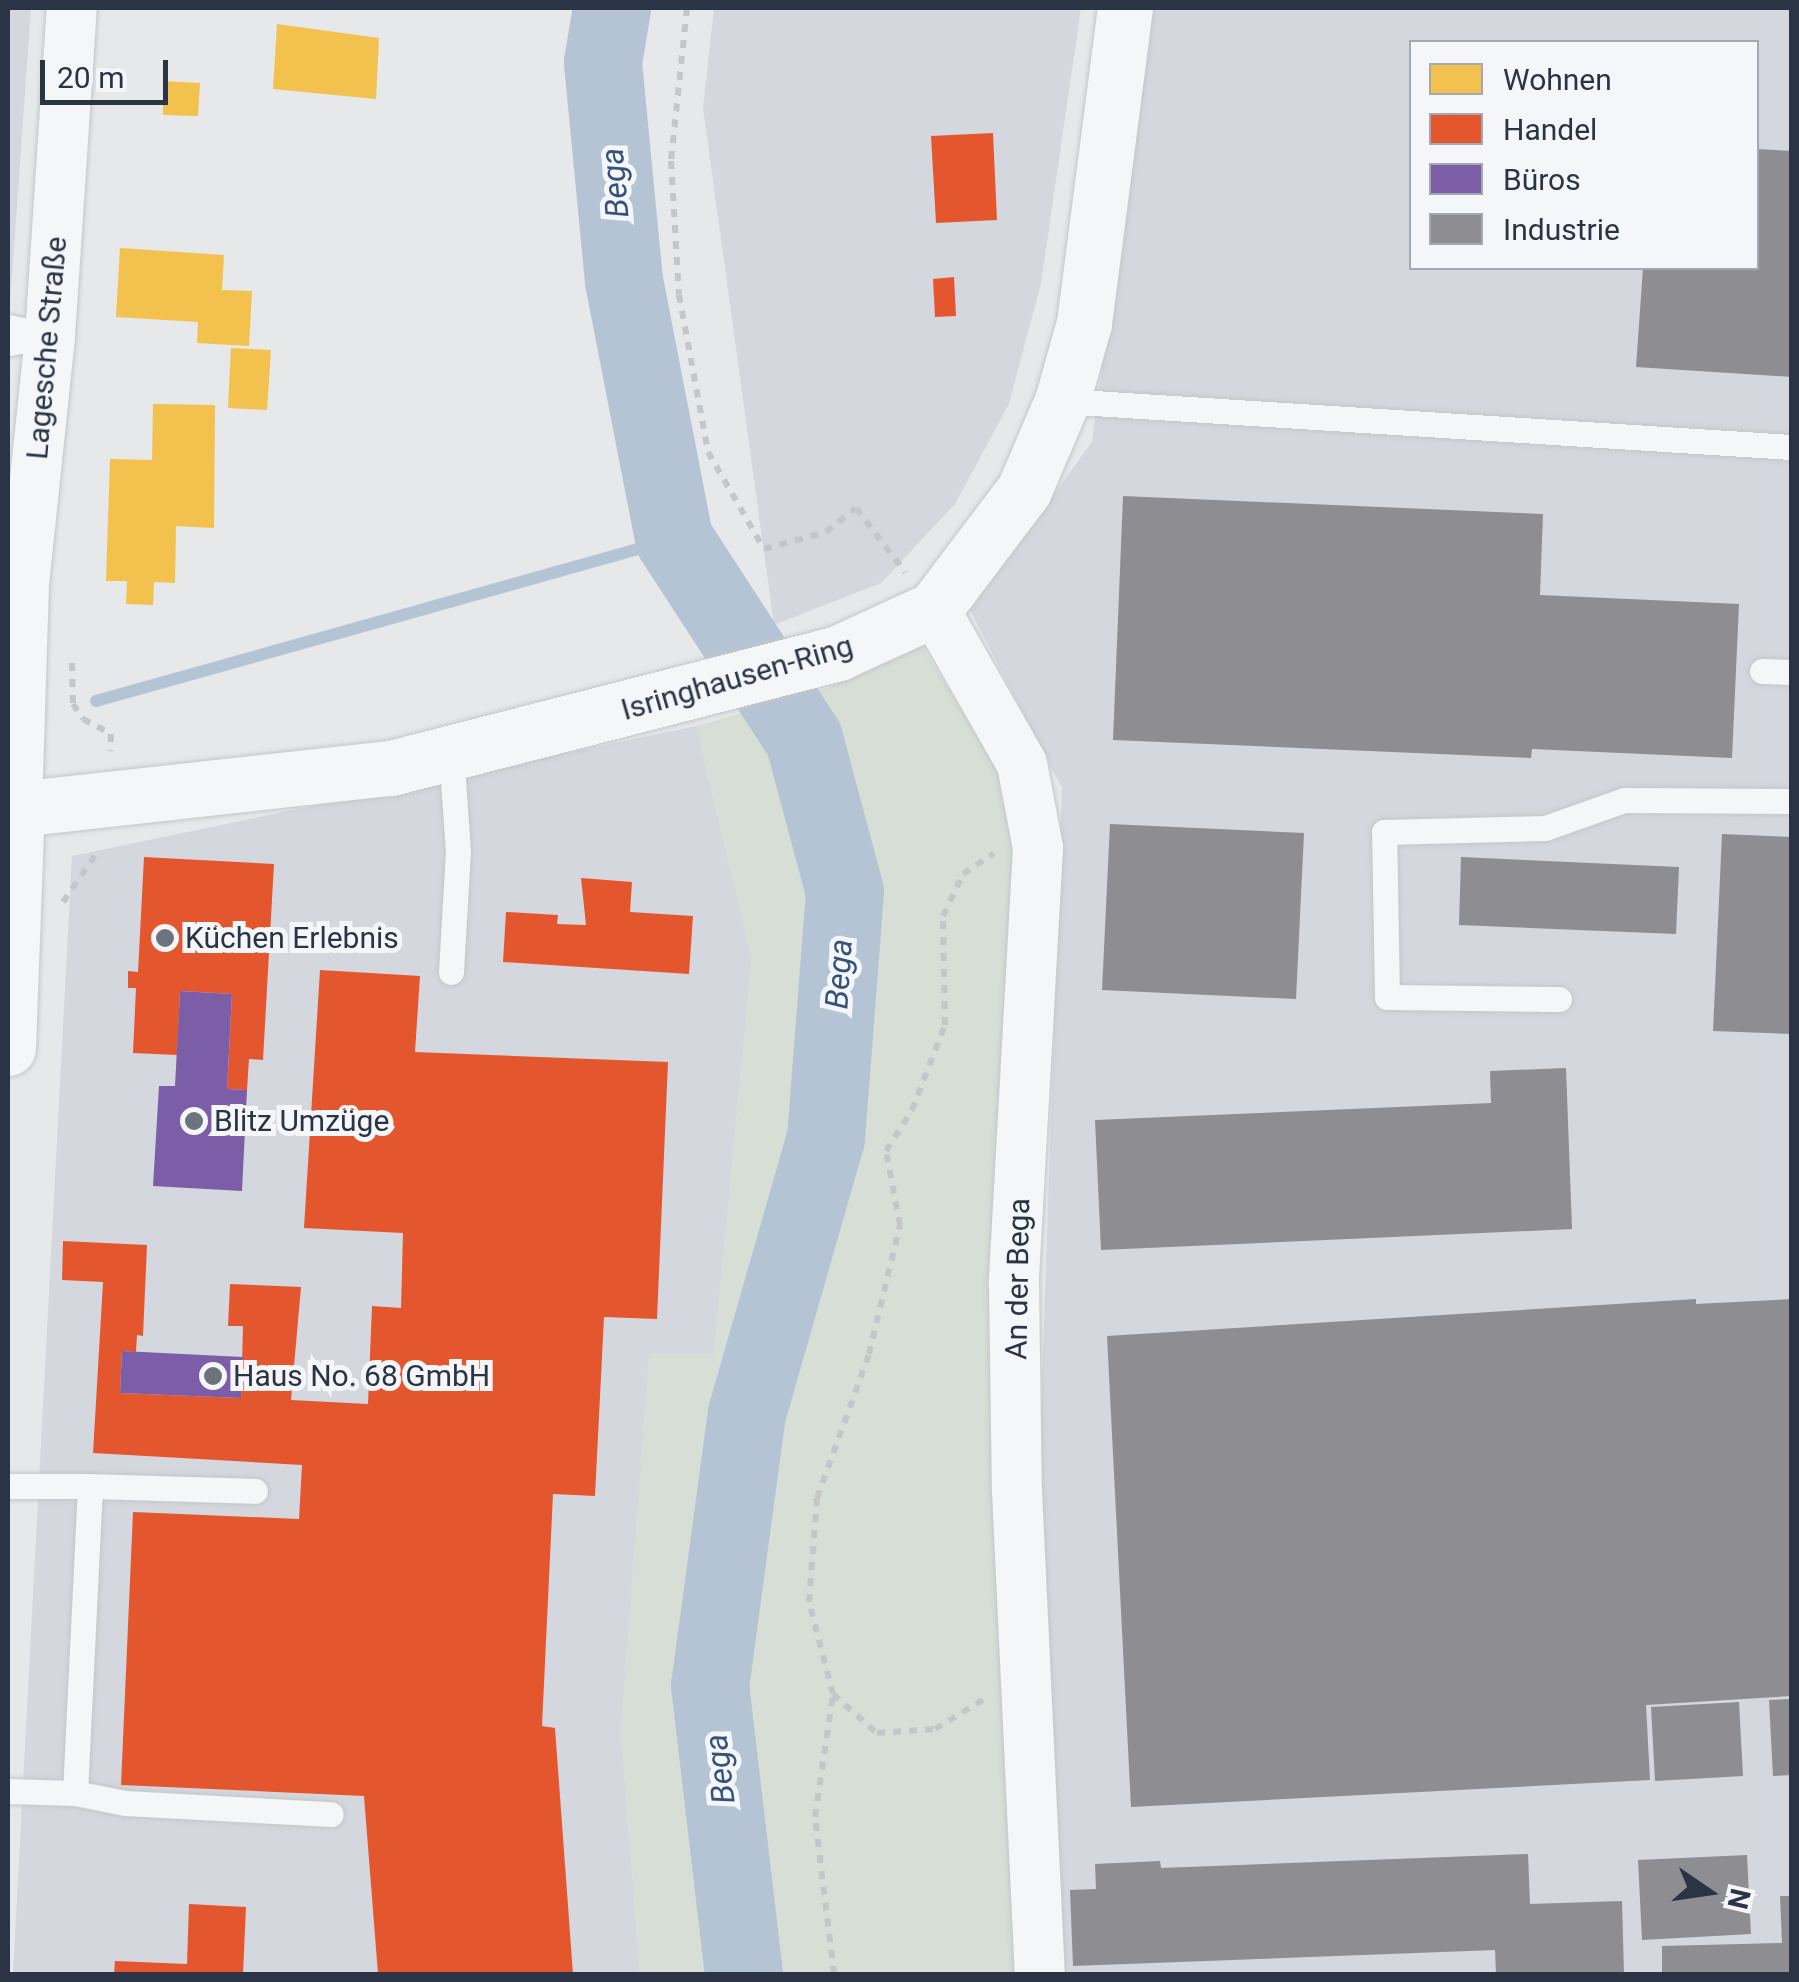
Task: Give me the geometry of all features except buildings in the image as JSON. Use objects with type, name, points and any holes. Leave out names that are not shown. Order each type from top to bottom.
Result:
[{"type":"street","name":"Lagesche Straße","points":[[8,1048],[22,335],[72,8]]},
{"type":"street","name":"Isringhausen-Ring","points":[[12,809],[391,768],[838,653],[934,609],[1024,490],[1062,401],[1084,323],[1125,8]]},
{"type":"street","name":"An der Bega","points":[[934,609],[1022,764],[1033,800],[1038,848],[1014,1284],[1026,1684],[1040,1974]]},
{"type":"lane","points":[[1062,401],[1792,446]]},
{"type":"lane","points":[[1762,671],[1792,672]]},
{"type":"lane","points":[[451,972],[458,852],[452,753]]},
{"type":"lane","points":[[1559,999],[1387,997],[1384,832],[1544,828],[1624,800],[1792,802]]},
{"type":"lane","points":[[8,1486],[255,1491]]},
{"type":"lane","points":[[75,1794],[90,1486]]},
{"type":"lane","points":[[8,1791],[75,1794],[125,1803],[331,1814]]},
{"type":"path","points":[[687,8],[672,161],[678,295],[708,452],[764,549],[826,532],[856,508],[934,609]]},
{"type":"path","points":[[834,1974],[814,1817],[833,1694],[808,1602],[817,1498],[869,1354],[900,1225],[886,1151],[912,1110],[945,1025],[943,916],[962,874],[996,852],[1033,800]]},
{"type":"path","points":[[833,1694],[877,1733],[935,1729],[1003,1687],[1026,1684]]},
{"type":"shaded area","points":[[8,8],[31,8],[8,332]]},
{"type":"shaded area","points":[[714,8],[1081,8],[1041,283],[1009,404],[955,504],[881,583],[774,625],[703,108]]},
{"type":"shaded area","points":[[1149,8],[1791,8],[1791,1974],[1057,1974],[1038,1505],[1062,788],[970,610],[1092,442]]},
{"type":"shaded area","points":[[920,643],[1006,780],[1015,855],[1023,1974],[640,1974],[621,1730],[649,1354],[714,1354],[752,957],[696,726],[823,690]]},
{"type":"shaded area","points":[[696,726],[752,957],[714,1355],[650,1354],[621,1730],[640,1974],[13,1974],[72,856]]},
{"type":"waterway","name":"Bega","points":[[612,8],[603,63],[624,281],[674,539],[804,739],[845,892],[826,1138],[747,1413],[710,1685],[744,1974]]},
{"type":"waterway","points":[[96,701],[674,539]]},
{"type":"place","name":"Küchen Erlebnis","points":[[165,938]]},
{"type":"place","name":"Blitz Umzüge","points":[[194,1121]]},
{"type":"place","name":"Haus No. 68 GmbH","points":[[213,1376]]}]
